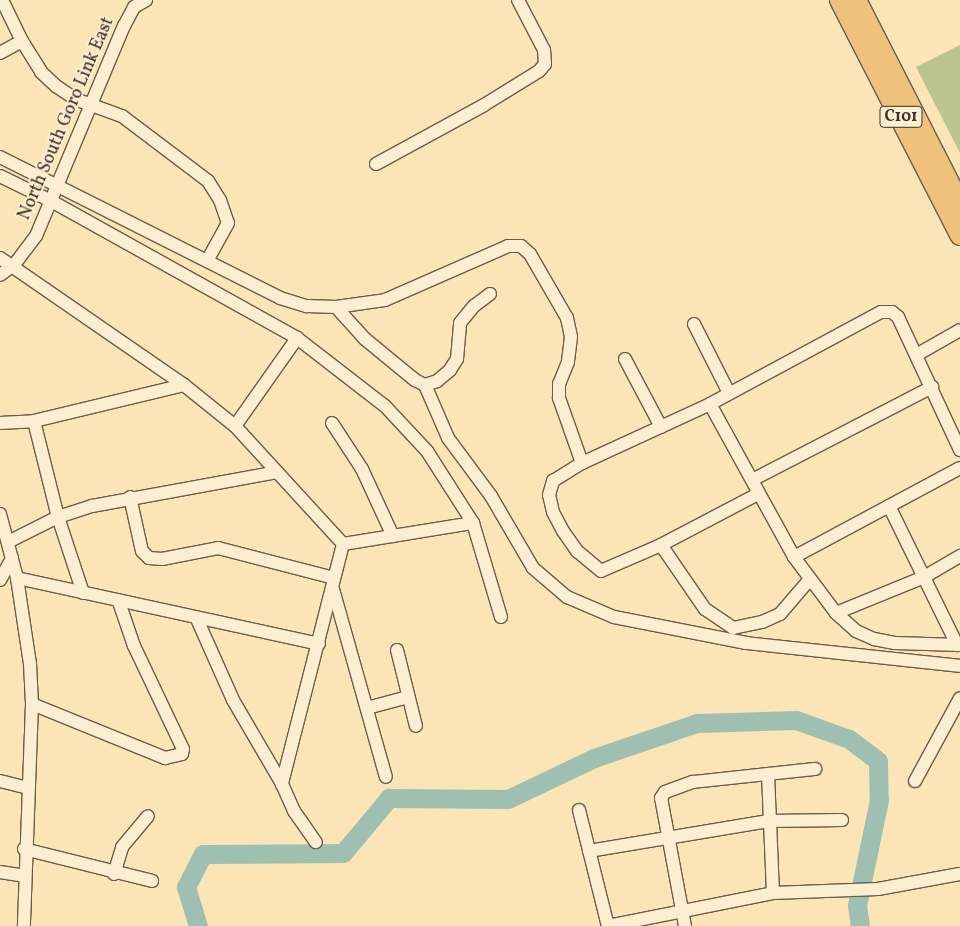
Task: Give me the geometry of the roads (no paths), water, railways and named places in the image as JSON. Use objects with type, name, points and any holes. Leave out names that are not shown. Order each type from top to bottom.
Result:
[{"type":"main road","name":"C101","points":[[840,0],[874,50],[913,124],[960,204]]},
{"type":"main road","name":"C101","points":[[856,0],[874,50]]},
{"type":"main road","name":"C101","points":[[913,124],[960,235]]},
{"type":"street","points":[[2,0],[22,41],[41,72],[56,86],[75,99],[90,102],[122,116],[208,180],[220,200],[228,223],[207,262]]},
{"type":"street","name":"North South Goro Link East","points":[[0,275],[14,265],[36,236],[53,202],[57,186],[90,102],[133,3],[146,0]]},
{"type":"street","points":[[376,164],[484,105],[539,71],[545,64],[544,50],[518,0]]},
{"type":"street","points":[[0,53],[22,41]]},
{"type":"street","points":[[0,157],[280,298],[308,306],[336,307],[385,300],[508,246],[521,246],[530,254],[567,318],[571,337],[568,362],[559,384],[559,398],[582,463]]},
{"type":"street","points":[[0,176],[53,202],[297,338],[385,406],[407,427],[444,474],[473,522],[501,617]]},
{"type":"street","points":[[0,258],[14,265],[184,385],[235,426],[343,544]]},
{"type":"street","points":[[425,384],[437,381],[450,370],[457,359],[460,323],[474,306],[490,294]]},
{"type":"street","points":[[336,307],[365,339],[425,384],[448,438],[491,496],[533,568],[567,597],[614,617],[746,643],[960,666]]},
{"type":"street","points":[[758,494],[662,545],[600,571],[587,561],[563,531],[553,512],[549,495],[554,481],[582,463],[710,404],[881,312],[892,312],[898,317],[918,354],[960,450]]},
{"type":"street","points":[[694,324],[729,393]]},
{"type":"street","points":[[918,354],[960,330]]},
{"type":"street","points":[[235,426],[297,338]]},
{"type":"street","points":[[625,359],[661,427]]},
{"type":"street","points":[[0,423],[34,420],[184,385]]},
{"type":"street","points":[[752,480],[932,387]]},
{"type":"street","points":[[710,404],[794,557],[836,613],[856,631],[874,638],[959,645]]},
{"type":"street","points":[[34,420],[58,517],[83,593]]},
{"type":"street","points":[[332,423],[362,469],[393,536]]},
{"type":"street","points":[[794,557],[960,468]]},
{"type":"street","points":[[8,542],[58,517],[130,497],[277,472]]},
{"type":"street","points":[[130,497],[142,551],[149,558],[162,559],[218,548],[333,582]]},
{"type":"street","points":[[889,506],[959,645]]},
{"type":"street","points":[[0,514],[17,578],[30,664],[32,704],[24,849],[24,926]]},
{"type":"street","points":[[343,544],[473,522]]},
{"type":"street","points":[[282,784],[343,544]]},
{"type":"street","points":[[662,545],[705,609],[733,628],[762,622],[780,614],[810,579]]},
{"type":"street","points":[[836,613],[924,577],[960,556]]},
{"type":"street","points":[[0,580],[12,558]]},
{"type":"street","points":[[17,578],[197,620],[319,644]]},
{"type":"street","points":[[333,582],[386,777]]},
{"type":"street","points":[[32,704],[165,758],[182,754],[183,749],[134,646],[119,602]]},
{"type":"street","points":[[197,620],[233,700],[282,784],[294,811],[316,842]]},
{"type":"street","points":[[397,650],[416,726]]},
{"type":"street","points":[[367,708],[408,697]]},
{"type":"street","points":[[915,781],[960,698]]},
{"type":"street","points":[[685,926],[661,798],[670,788],[816,769]]},
{"type":"street","points":[[768,774],[772,893]]},
{"type":"street","points":[[0,781],[28,788]]},
{"type":"street","points":[[579,810],[608,926],[682,909],[772,893],[878,889],[960,874]]},
{"type":"street","points":[[114,874],[122,848],[148,816]]},
{"type":"street","points":[[589,850],[669,835],[769,821],[842,820]]},
{"type":"street","points":[[24,849],[114,874],[152,881]]},
{"type":"street","points":[[0,872],[24,876]]},
{"type":"waterway","points":[[198,926],[186,887],[203,854],[343,853],[389,798],[508,799],[594,758],[697,723],[796,720],[849,739],[878,761],[879,800],[857,905],[860,926]]}]
